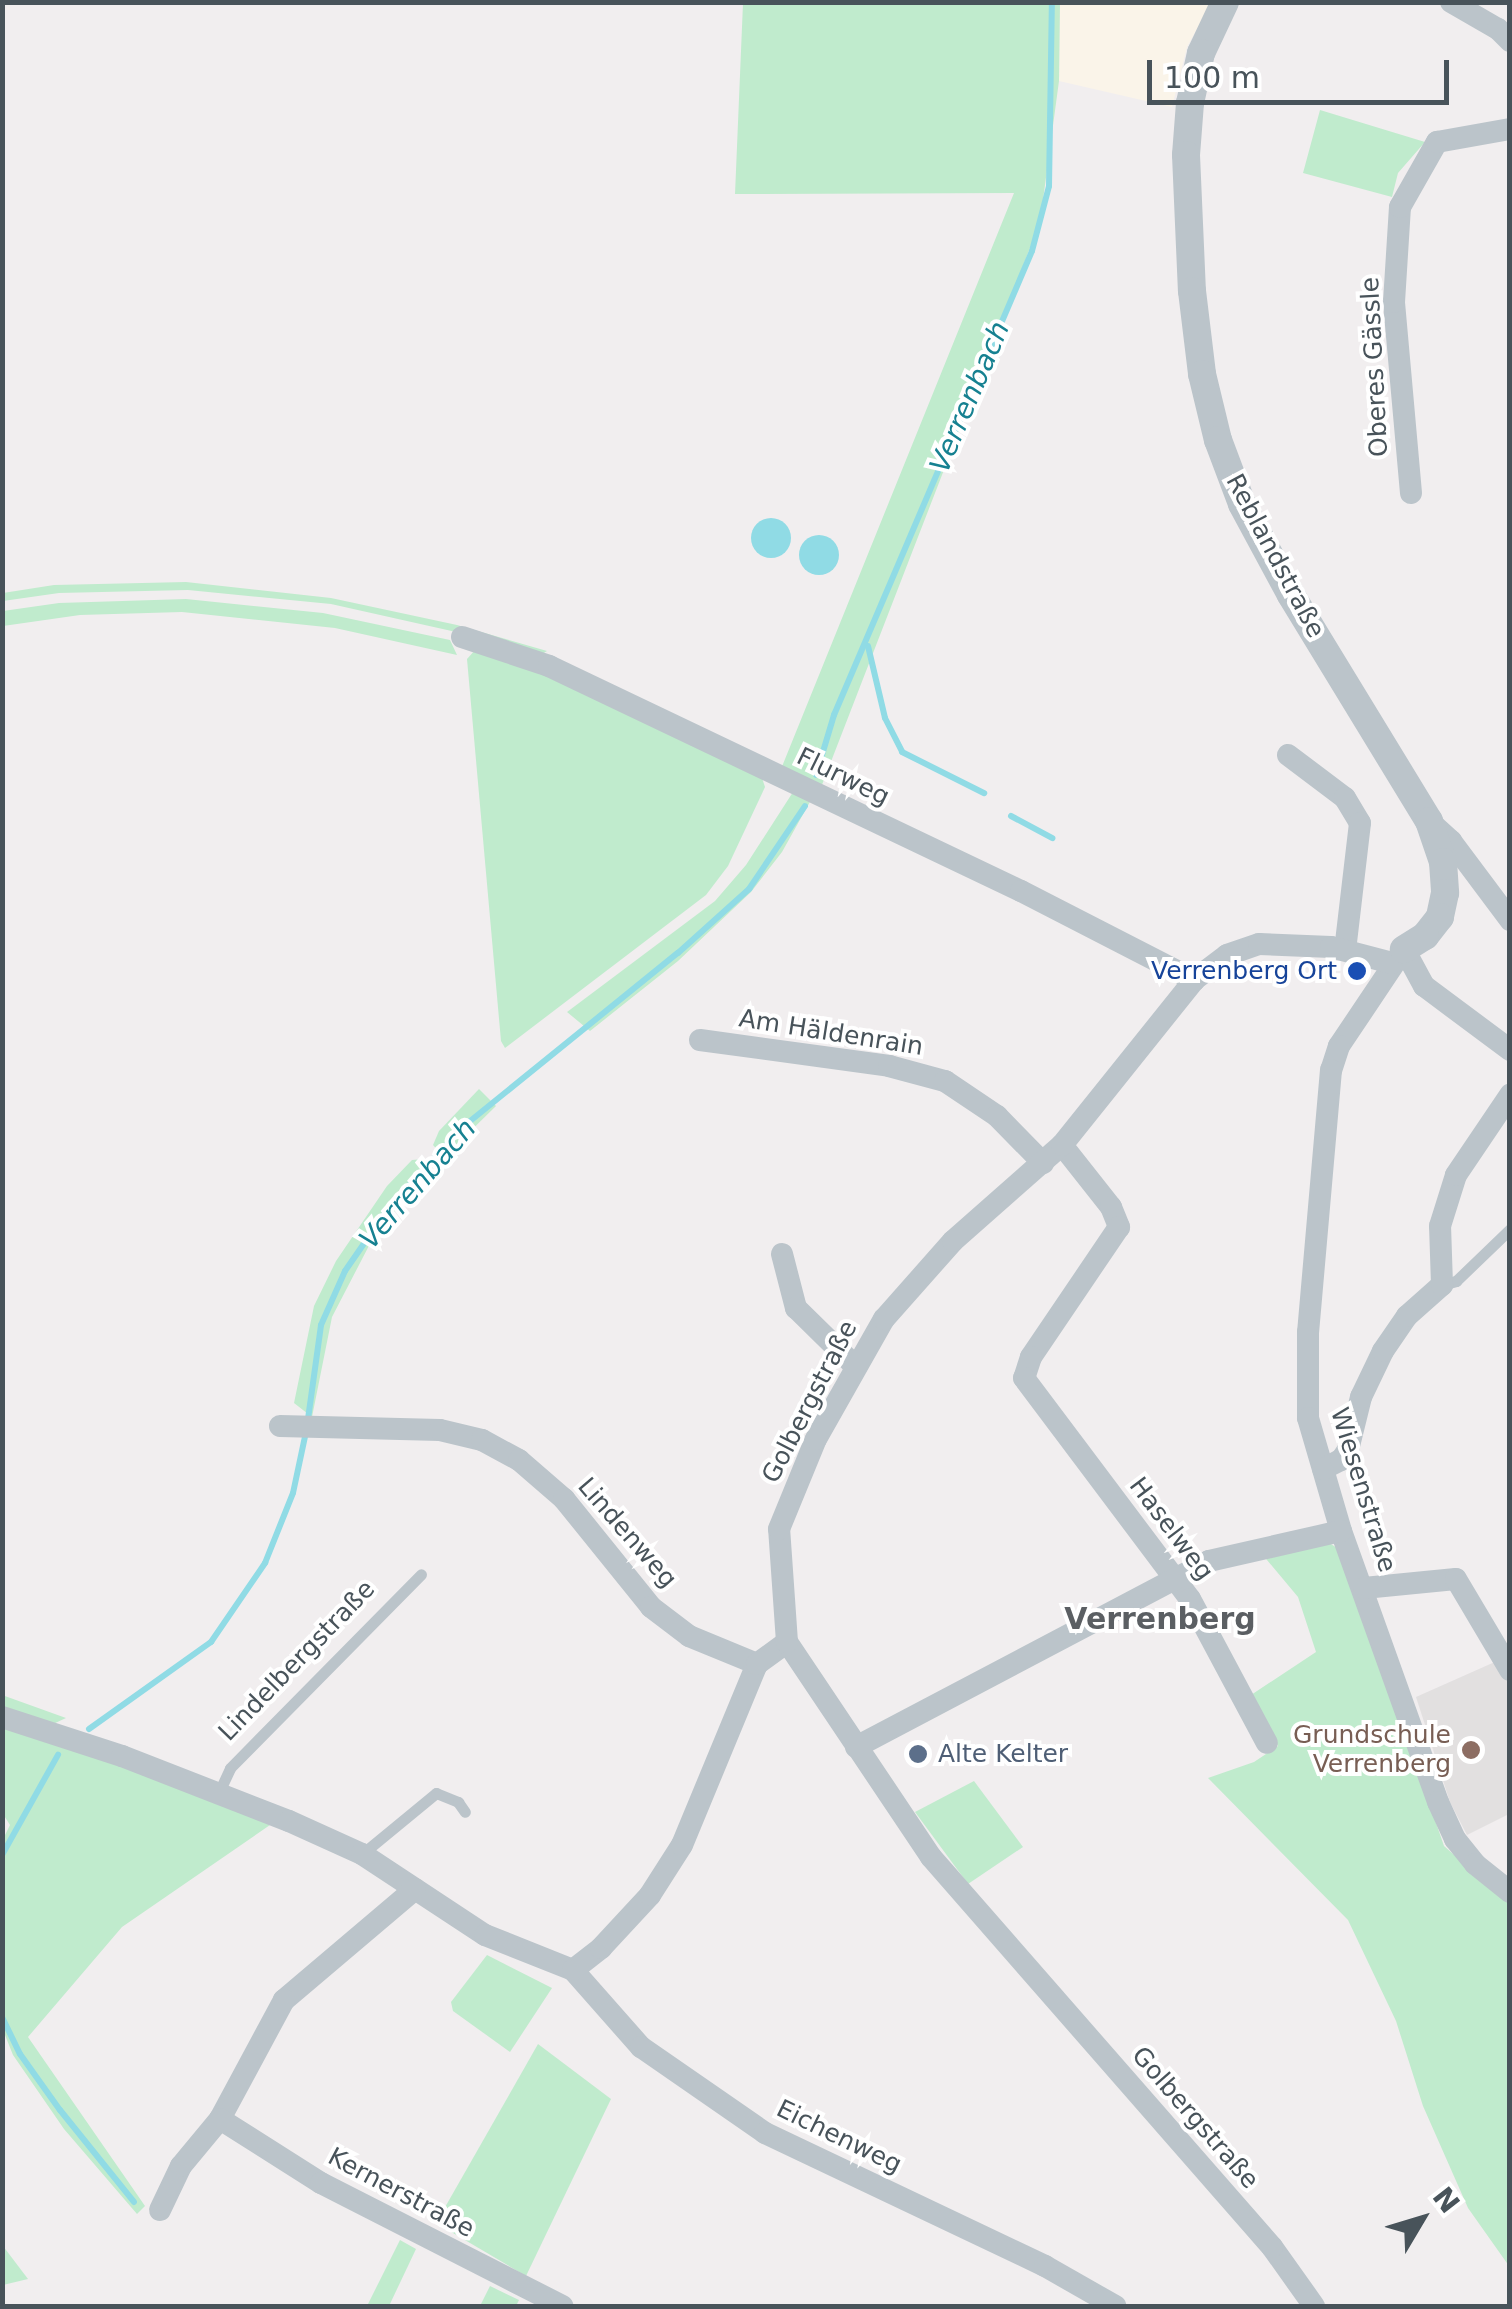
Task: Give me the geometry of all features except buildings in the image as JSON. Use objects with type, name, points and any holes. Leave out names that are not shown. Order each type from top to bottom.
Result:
[{"type":"street","name":"Reblandstraße","points":[[1225,2],[1201,53],[1190,103],[1186,155],[1192,302],[1202,374],[1218,440],[1242,504],[1292,596],[1429,820],[1443,862],[1446,893],[1440,917],[1425,936],[1398,956]]},
{"type":"street","points":[[1451,2],[1498,29],[1510,41]]},
{"type":"street","name":"Oberes Gässle","points":[[1411,493],[1399,401],[1394,302],[1400,207],[1437,142],[1510,128]]},
{"type":"street","name":"Flurweg","points":[[462,637],[549,666],[1194,980]]},
{"type":"street","points":[[1288,754],[1346,798],[1360,823],[1345,950]]},
{"type":"street","points":[[1429,820],[1451,840],[1510,920]]},
{"type":"street","name":"Golbergstraße","points":[[1314,2306],[1259,2232],[941,1869],[856,1747],[787,1642],[779,1529],[816,1439],[884,1319],[953,1241],[1062,1145],[1194,980],[1227,955],[1259,944],[1294,942],[1398,956]]},
{"type":"street","points":[[1398,956],[1424,986],[1510,1050]]},
{"type":"street","name":"Wiesenstraße","points":[[1398,956],[1381,989],[1339,1046],[1331,1070],[1308,1332],[1308,1418],[1342,1530],[1455,1839],[1474,1864],[1510,1892]]},
{"type":"street","name":"Am Häldenrain","points":[[700,1040],[890,1066],[946,1081],[997,1116],[1043,1162]]},
{"type":"street","points":[[1323,1469],[1341,1460],[1348,1450],[1361,1397],[1383,1352],[1407,1316],[1442,1285],[1440,1226],[1456,1175],[1510,1095]]},
{"type":"street","name":"Haselweg","points":[[1062,1145],[1111,1206],[1119,1227],[1031,1357],[1024,1378],[1175,1576],[1267,1743]]},
{"type":"street","points":[[782,1254],[796,1308],[854,1366]]},
{"type":"street","name":"Lindenweg","points":[[280,1426],[440,1430],[482,1440],[519,1460],[564,1499],[652,1606],[689,1636],[757,1664]]},
{"type":"street","points":[[856,1747],[1175,1576],[1251,1548],[1342,1530]]},
{"type":"street","points":[[1364,1588],[1456,1579],[1510,1670]]},
{"type":"street","points":[[2,1717],[219,1792],[362,1854],[485,1935],[573,1970],[628,1922],[682,1845],[757,1664],[787,1642]]},
{"type":"street","points":[[160,2210],[181,2166],[220,2119],[284,2000],[415,1889]]},
{"type":"street","name":"Eichenweg","points":[[573,1970],[642,2047],[765,2133],[1045,2266],[1115,2306]]},
{"type":"street","name":"Kernerstraße","points":[[220,2119],[321,2184],[562,2306]]},
{"type":"lane","points":[[1442,1285],[1456,1281],[1510,1229]]},
{"type":"lane","name":"Lindelbergstraße","points":[[219,1792],[230,1768],[421,1574]]},
{"type":"lane","points":[[362,1854],[436,1793],[458,1802],[466,1812]]},
{"type":"shaded area","points":[[1060,3],[1211,3],[1187,47],[1172,107],[1059,81]]},
{"type":"shaded area","name":"Grundschule Verrenberg","points":[[1497,1661],[1509,1683],[1509,1814],[1467,1835],[1450,1802],[1416,1697]]},
{"type":"green space","points":[[743,3],[1060,3],[1059,81],[1040,222],[820,790],[781,769],[1014,193],[735,194]]},
{"type":"green space","points":[[1320,110],[1425,142],[1398,173],[1392,197],[1303,173]]},
{"type":"green space","points":[[186,582],[331,598],[457,625],[547,651],[537,657],[465,634],[331,604],[188,590],[59,593],[3,601],[3,593],[54,585]]},
{"type":"green space","points":[[186,599],[323,613],[450,640],[457,655],[335,628],[182,612],[80,615],[3,626],[3,611],[59,603]]},
{"type":"green space","points":[[476,649],[540,669],[760,772],[765,787],[728,866],[706,895],[505,1048],[501,1041],[467,659]]},
{"type":"green space","points":[[793,792],[811,800],[782,852],[751,892],[678,961],[590,1031],[567,1012],[715,901],[746,865]]},
{"type":"green space","points":[[479,1089],[496,1106],[444,1157],[433,1145],[439,1131]]},
{"type":"green space","points":[[424,1159],[436,1165],[374,1236],[332,1317],[312,1417],[294,1403],[314,1306],[336,1261],[387,1186],[412,1160]]},
{"type":"green space","points":[[1326,1541],[1342,1551],[1444,1846],[1509,1903],[1509,2266],[1468,2208],[1423,2106],[1396,2021],[1348,1920],[1208,1778],[1254,1762],[1278,1746],[1251,1695],[1316,1652],[1298,1597],[1262,1554]]},
{"type":"green space","points":[[2,1695],[66,1718],[51,1725],[3,1707]]},
{"type":"green space","points":[[3,1726],[111,1758],[270,1825],[122,1927],[28,2037],[145,2206],[137,2214],[64,2129],[13,2055],[3,2030],[2,1841],[10,1825],[3,1814]]},
{"type":"green space","points":[[974,1781],[1023,1847],[968,1884],[915,1812]]},
{"type":"green space","points":[[487,1955],[552,1988],[510,2052],[453,2011],[451,2002]]},
{"type":"green space","points":[[538,2044],[611,2099],[526,2276],[436,2223]]},
{"type":"green space","points":[[400,2240],[416,2249],[389,2306],[367,2306]]},
{"type":"green space","points":[[3,2246],[28,2279],[3,2285]]},
{"type":"green space","points":[[490,2286],[519,2300],[516,2306],[480,2306]]},
{"type":"water","points":[[771,518],[785,524],[791,538],[785,552],[771,558],[757,552],[751,538],[757,524]]},
{"type":"water","points":[[819,535],[833,541],[839,555],[833,569],[819,575],[805,569],[799,555],[805,541]]},
{"type":"waterway","name":"Verrenbach","points":[[816,775],[834,715],[1032,251],[1049,186],[1052,2]]},
{"type":"waterway","points":[[868,646],[885,718],[902,752],[984,793]]},
{"type":"waterway","name":"Verrenbach","points":[[308,1419],[321,1325],[345,1271],[390,1206],[464,1126],[678,953],[749,889],[805,806]]},
{"type":"waterway","points":[[1011,816],[1052,838]]},
{"type":"waterway","name":"Verrenbach","points":[[89,1729],[211,1642],[265,1563],[293,1493],[306,1432]]},
{"type":"waterway","points":[[2,1855],[58,1755]]},
{"type":"waterway","points":[[2,2017],[20,2054],[134,2202]]},
{"type":"place","name":"Verrenberg Ort","points":[[1357,971]]},
{"type":"place","name":"Grundschule Verrenberg","points":[[1471,1750]]},
{"type":"place","name":"Alte Kelter","points":[[918,1754]]},
{"type":"district","name":"Verrenberg","points":[[1160,1619]]}]
